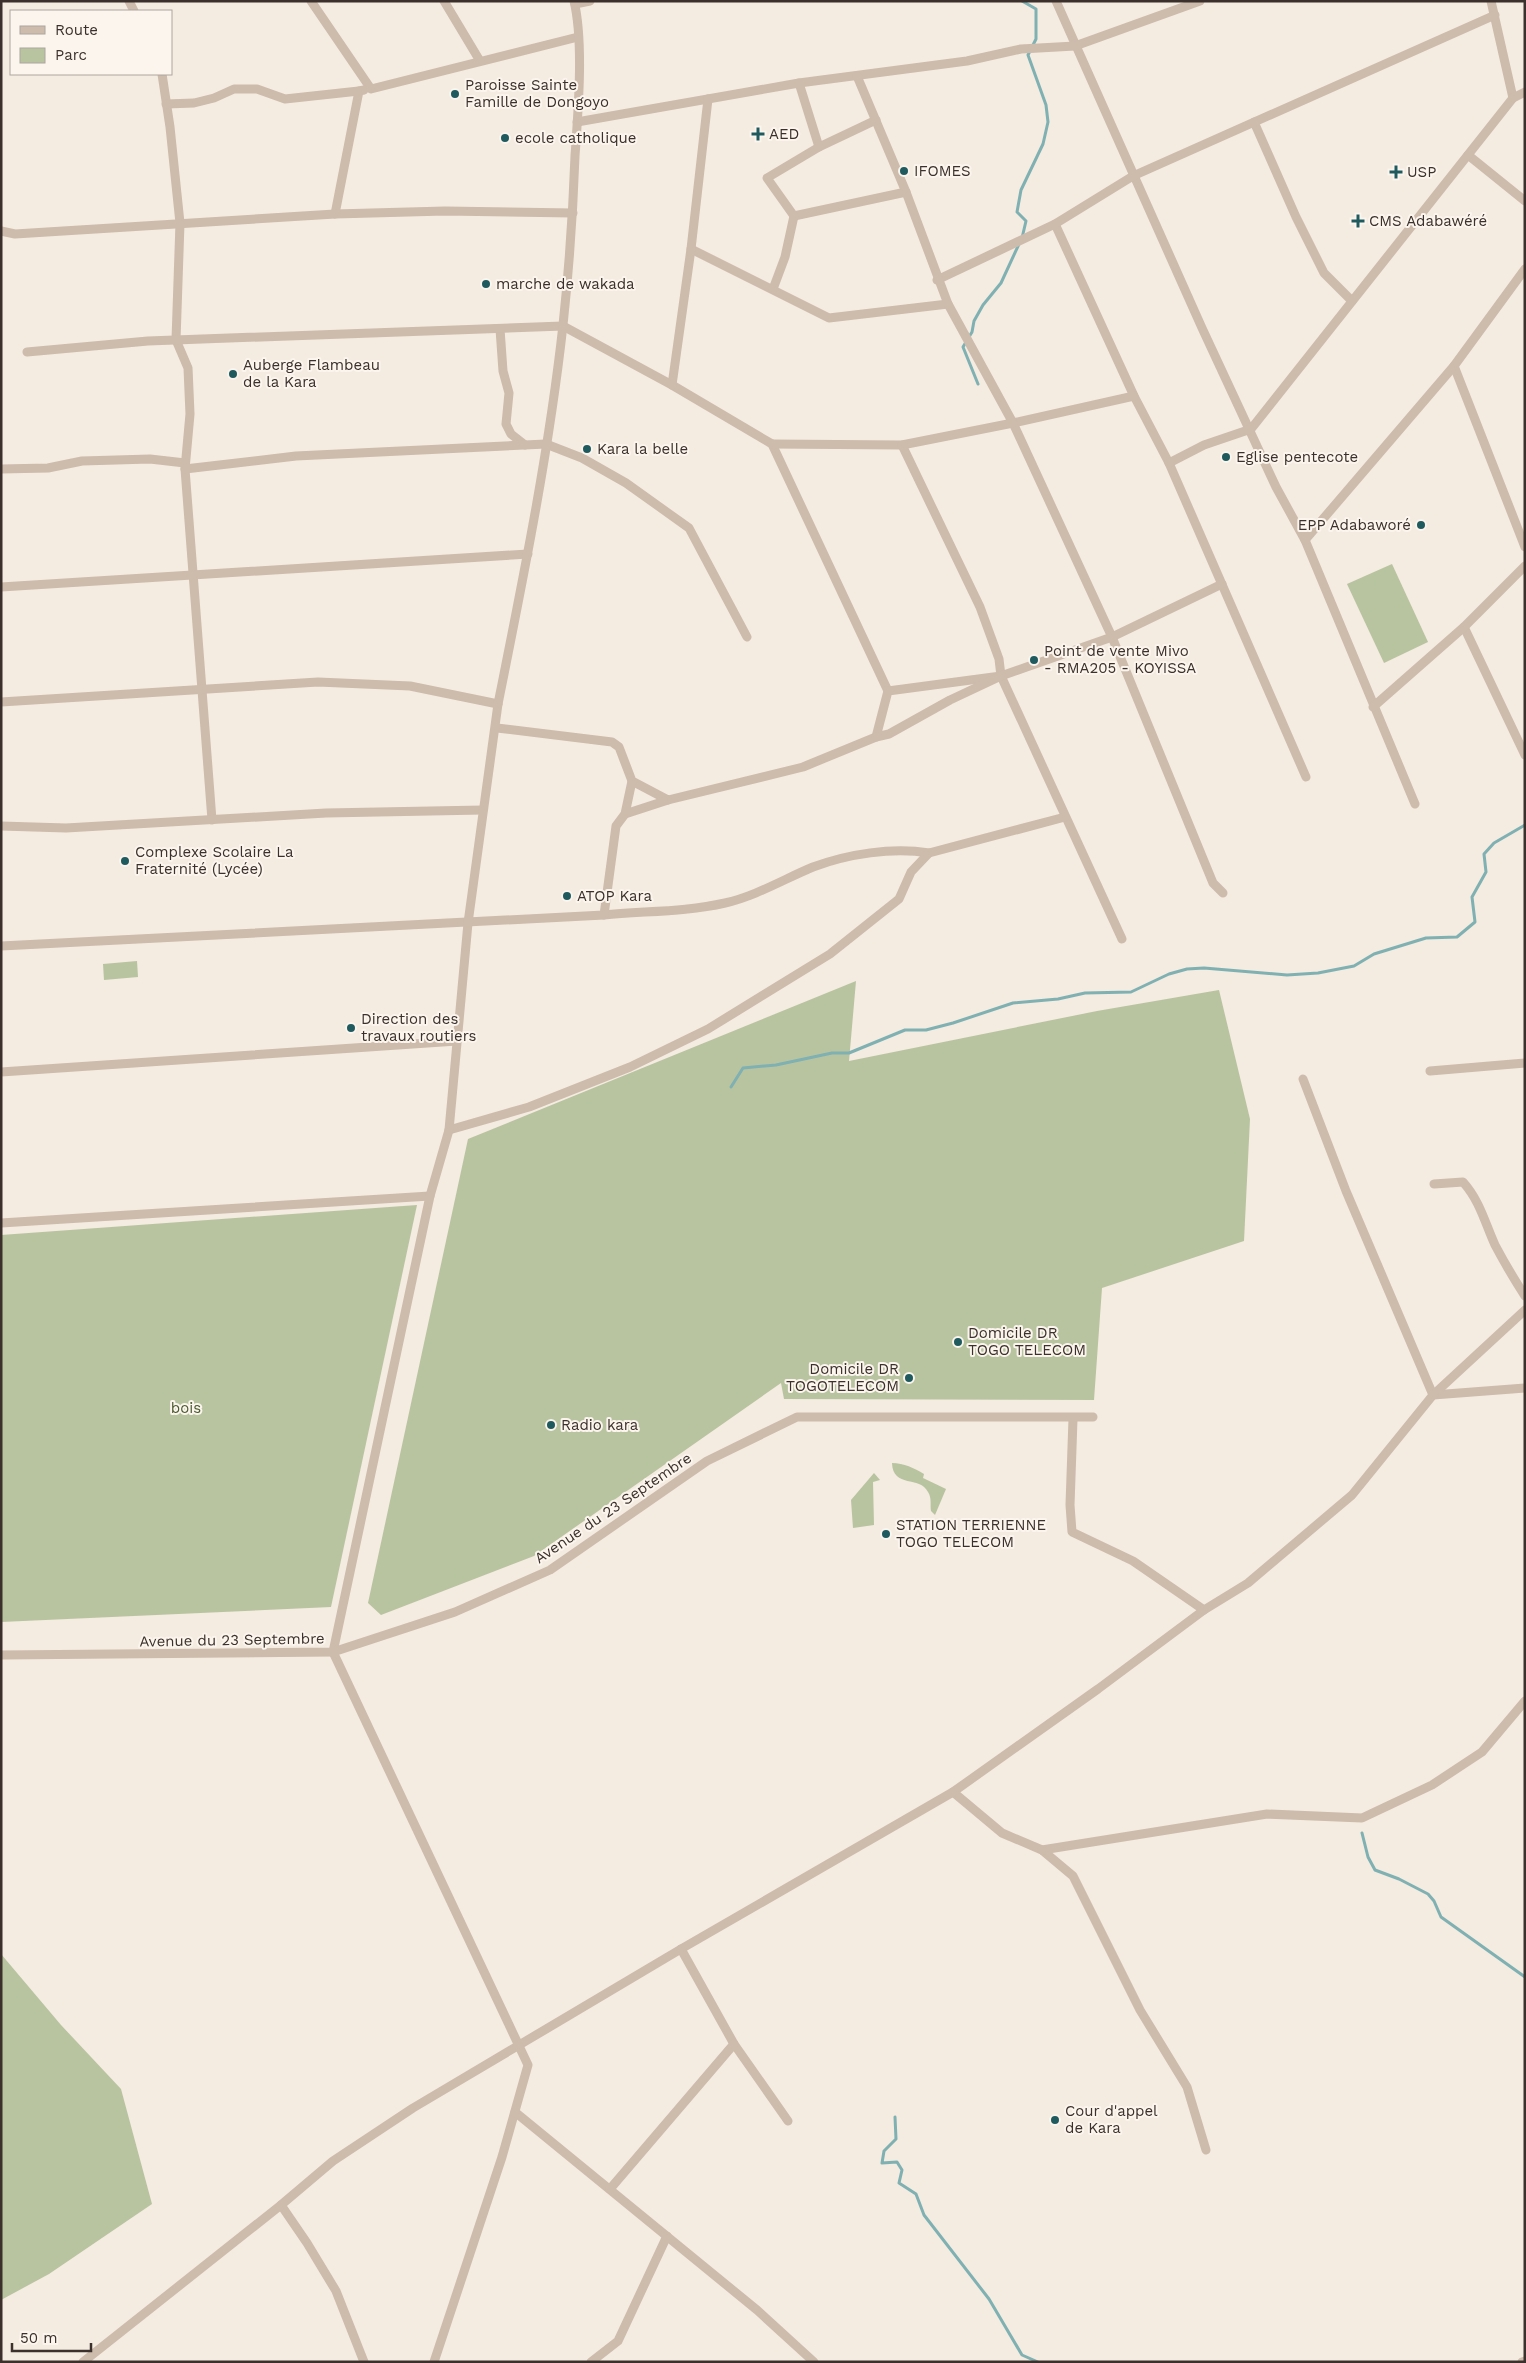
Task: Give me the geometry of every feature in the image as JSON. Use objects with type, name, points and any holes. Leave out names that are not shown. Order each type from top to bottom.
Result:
[{"type":"street","points":[[311,1],[371,89]]},
{"type":"street","points":[[444,1],[480,61]]},
{"type":"street","points":[[434,2362],[515,2112],[528,2065],[521,2045],[333,1652],[430,1196],[449,1130],[468,923],[483,810],[497,728],[498,704],[528,554],[563,326],[573,213],[577,122],[578,37],[574,3],[590,1]]},
{"type":"street","points":[[1056,1],[1133,176],[1251,429],[1276,487],[1305,540],[1415,804]]},
{"type":"street","points":[[577,122],[799,83],[967,61],[1021,49],[1076,46],[1200,1]]},
{"type":"street","points":[[1491,1],[1514,98]]},
{"type":"street","points":[[937,280],[1055,224],[1133,176],[1495,15]]},
{"type":"street","points":[[166,104],[194,103],[214,98],[234,89],[257,89],[285,99],[359,91],[578,37]]},
{"type":"street","points":[[162,75],[180,223],[176,340],[188,368],[190,414],[185,466],[212,820]]},
{"type":"street","points":[[857,76],[906,192],[937,280],[948,304],[1013,423],[1112,637],[1213,883],[1223,893]]},
{"type":"street","points":[[799,83],[819,147]]},
{"type":"street","points":[[335,214],[359,91]]},
{"type":"street","points":[[1169,463],[1204,445],[1251,429],[1514,98],[1525,92]]},
{"type":"street","points":[[672,385],[691,249],[708,99]]},
{"type":"street","points":[[774,289],[786,257],[794,216],[767,178],[819,147],[876,120]]},
{"type":"street","points":[[1254,122],[1296,217],[1324,273],[1352,301]]},
{"type":"street","points":[[1468,156],[1525,201]]},
{"type":"street","points":[[794,216],[906,192]]},
{"type":"street","points":[[1,231],[16,234],[335,214],[445,211],[573,213]]},
{"type":"street","points":[[1055,224],[1134,396],[1169,463],[1306,777]]},
{"type":"street","points":[[691,249],[830,318],[948,304]]},
{"type":"street","points":[[1305,540],[1454,366],[1525,269]]},
{"type":"street","points":[[27,352],[176,340],[563,326],[672,385],[772,444],[902,446],[1134,396]]},
{"type":"street","points":[[500,329],[503,371],[508,393],[506,424],[511,434],[525,445]]},
{"type":"street","points":[[1454,366],[1525,547]]},
{"type":"street","points":[[1,470],[48,468],[82,461],[150,459],[185,466],[296,456],[546,444],[582,458],[618,479],[689,528],[747,637]]},
{"type":"street","points":[[772,444],[888,691],[876,737]]},
{"type":"street","points":[[902,446],[980,607],[998,659],[1001,676],[1122,939]]},
{"type":"street","points":[[1,587],[528,554]]},
{"type":"street","points":[[1373,707],[1464,627],[1525,566]]},
{"type":"street","points":[[624,814],[668,800],[803,766],[876,737],[890,734],[950,700],[1001,676],[1112,637],[1222,584]]},
{"type":"street","points":[[1464,627],[1525,755]]},
{"type":"street","points":[[888,691],[1001,676]]},
{"type":"street","points":[[1,702],[318,682],[410,686],[498,704]]},
{"type":"street","points":[[497,728],[612,742],[619,747],[632,780],[624,814],[616,826],[604,915]]},
{"type":"street","points":[[632,780],[668,800]]},
{"type":"street","points":[[1,826],[66,828],[326,813],[483,810]]},
{"type":"street","points":[[1,946],[604,915],[726,903],[756,893],[815,867],[850,856],[914,851],[929,853],[1065,817]]},
{"type":"street","points":[[449,1130],[529,1107],[630,1067],[708,1029],[830,954],[899,900],[912,872],[929,853]]},
{"type":"street","points":[[1,1072],[457,1040]]},
{"type":"street","points":[[1430,1071],[1525,1063]]},
{"type":"street","points":[[1303,1079],[1346,1191],[1433,1395]]},
{"type":"street","points":[[1434,1184],[1463,1182],[1479,1205],[1494,1243],[1525,1296]]},
{"type":"street","points":[[1,1223],[430,1196]]},
{"type":"street","points":[[83,2362],[281,2205],[333,2161],[405,2113],[681,1949],[953,1792],[1098,1689],[1204,1610],[1248,1583],[1352,1495],[1433,1395],[1525,1310]]},
{"type":"street","points":[[1433,1395],[1525,1388]]},
{"type":"street","name":"Avenue du 23 Septembre","points":[[1,1656],[333,1652],[455,1612],[550,1570],[707,1461],[797,1417],[1073,1419],[1093,1417]]},
{"type":"street","points":[[1073,1419],[1070,1505],[1072,1532],[1134,1561],[1204,1610]]},
{"type":"street","points":[[1042,1850],[1267,1814],[1362,1818],[1432,1785],[1482,1752],[1525,1702]]},
{"type":"street","points":[[953,1792],[1002,1833],[1042,1850],[1073,1876],[1140,2010],[1187,2087],[1206,2150]]},
{"type":"street","points":[[681,1949],[734,2044],[788,2120]]},
{"type":"street","points":[[610,2189],[734,2044]]},
{"type":"street","points":[[515,2112],[757,2310],[814,2362]]},
{"type":"street","points":[[281,2205],[336,2291],[364,2362]]},
{"type":"street","points":[[591,2362],[618,2341],[667,2236]]},
{"type":"green space","points":[[1392,564],[1428,642],[1384,663],[1347,584]]},
{"type":"green space","points":[[137,961],[138,977],[104,980],[103,964]]},
{"type":"green space","points":[[856,981],[849,1061],[1097,1011],[1219,990],[1250,1119],[1244,1241],[1102,1288],[1094,1400],[784,1399],[781,1383],[534,1556],[381,1615],[368,1603],[468,1139]]},
{"type":"green space","name":"bois","points":[[417,1205],[331,1607],[1,1622],[1,1235]]},
{"type":"green space","points":[[892,1463],[913,1468],[924,1474],[923,1478],[946,1489],[935,1515],[931,1511],[930,1497],[924,1487],[897,1476]]},
{"type":"green space","points":[[874,1473],[880,1480],[873,1482],[874,1525],[853,1528],[851,1500]]},
{"type":"green space","points":[[1,1954],[61,2025],[121,2089],[152,2204],[49,2274],[1,2300]]},
{"type":"waterway","points":[[1022,1],[1036,9],[1036,39],[1028,55],[1046,105],[1048,122],[1043,144],[1021,190],[1017,212],[1026,221],[1022,238]]},
{"type":"waterway","points":[[978,384],[963,347],[972,332],[974,321],[983,305],[1001,283],[1019,244]]},
{"type":"waterway","points":[[731,1087],[743,1068],[776,1065],[832,1053],[849,1053],[905,1030],[926,1030],[1013,1003],[1058,999],[1085,993],[1131,992],[1169,974],[1187,969],[1204,968],[1287,975],[1318,973],[1354,966],[1374,954],[1426,938],[1457,937],[1475,922],[1472,897],[1486,872],[1484,854],[1494,843],[1525,825]]},
{"type":"waterway","points":[[1362,1833],[1368,1857],[1375,1870],[1399,1879],[1428,1894],[1434,1901],[1441,1917],[1525,1977]]},
{"type":"waterway","points":[[895,2117],[896,2139],[884,2151],[882,2163],[897,2162],[902,2170],[899,2183],[916,2194],[924,2215],[989,2299],[1022,2355],[1038,2362]]},
{"type":"place","name":"Paroisse Sainte Famille de Dongoyo","points":[[455,94]]},
{"type":"place","name":"AED","points":[[758,134]]},
{"type":"place","name":"ecole catholique","points":[[505,138]]},
{"type":"place","name":"IFOMES","points":[[904,171]]},
{"type":"place","name":"USP","points":[[1396,172]]},
{"type":"place","name":"CMS Adabawéré","points":[[1358,221]]},
{"type":"place","name":"marche de wakada","points":[[486,284]]},
{"type":"place","name":"Auberge Flambeau de la Kara","points":[[233,374]]},
{"type":"place","name":"Kara la belle","points":[[587,449]]},
{"type":"place","name":"Eglise pentecote","points":[[1226,457]]},
{"type":"place","name":"EPP Adabaworé","points":[[1421,525]]},
{"type":"place","name":"Point de vente Mivo - RMA205 - KOYISSA","points":[[1034,660]]},
{"type":"place","name":"Complexe Scolaire La Fraternité (Lycée)","points":[[125,861]]},
{"type":"place","name":"ATOP Kara","points":[[567,896]]},
{"type":"place","name":"Direction des travaux routiers","points":[[351,1028]]},
{"type":"place","name":"Domicile DR TOGO TELECOM","points":[[958,1342]]},
{"type":"place","name":"Domicile DR TOGOTELECOM","points":[[909,1378]]},
{"type":"place","name":"Radio kara","points":[[551,1425]]},
{"type":"place","name":"STATION TERRIENNE TOGO TELECOM","points":[[886,1534]]},
{"type":"place","name":"Cour d'appel de Kara","points":[[1055,2120]]}]
